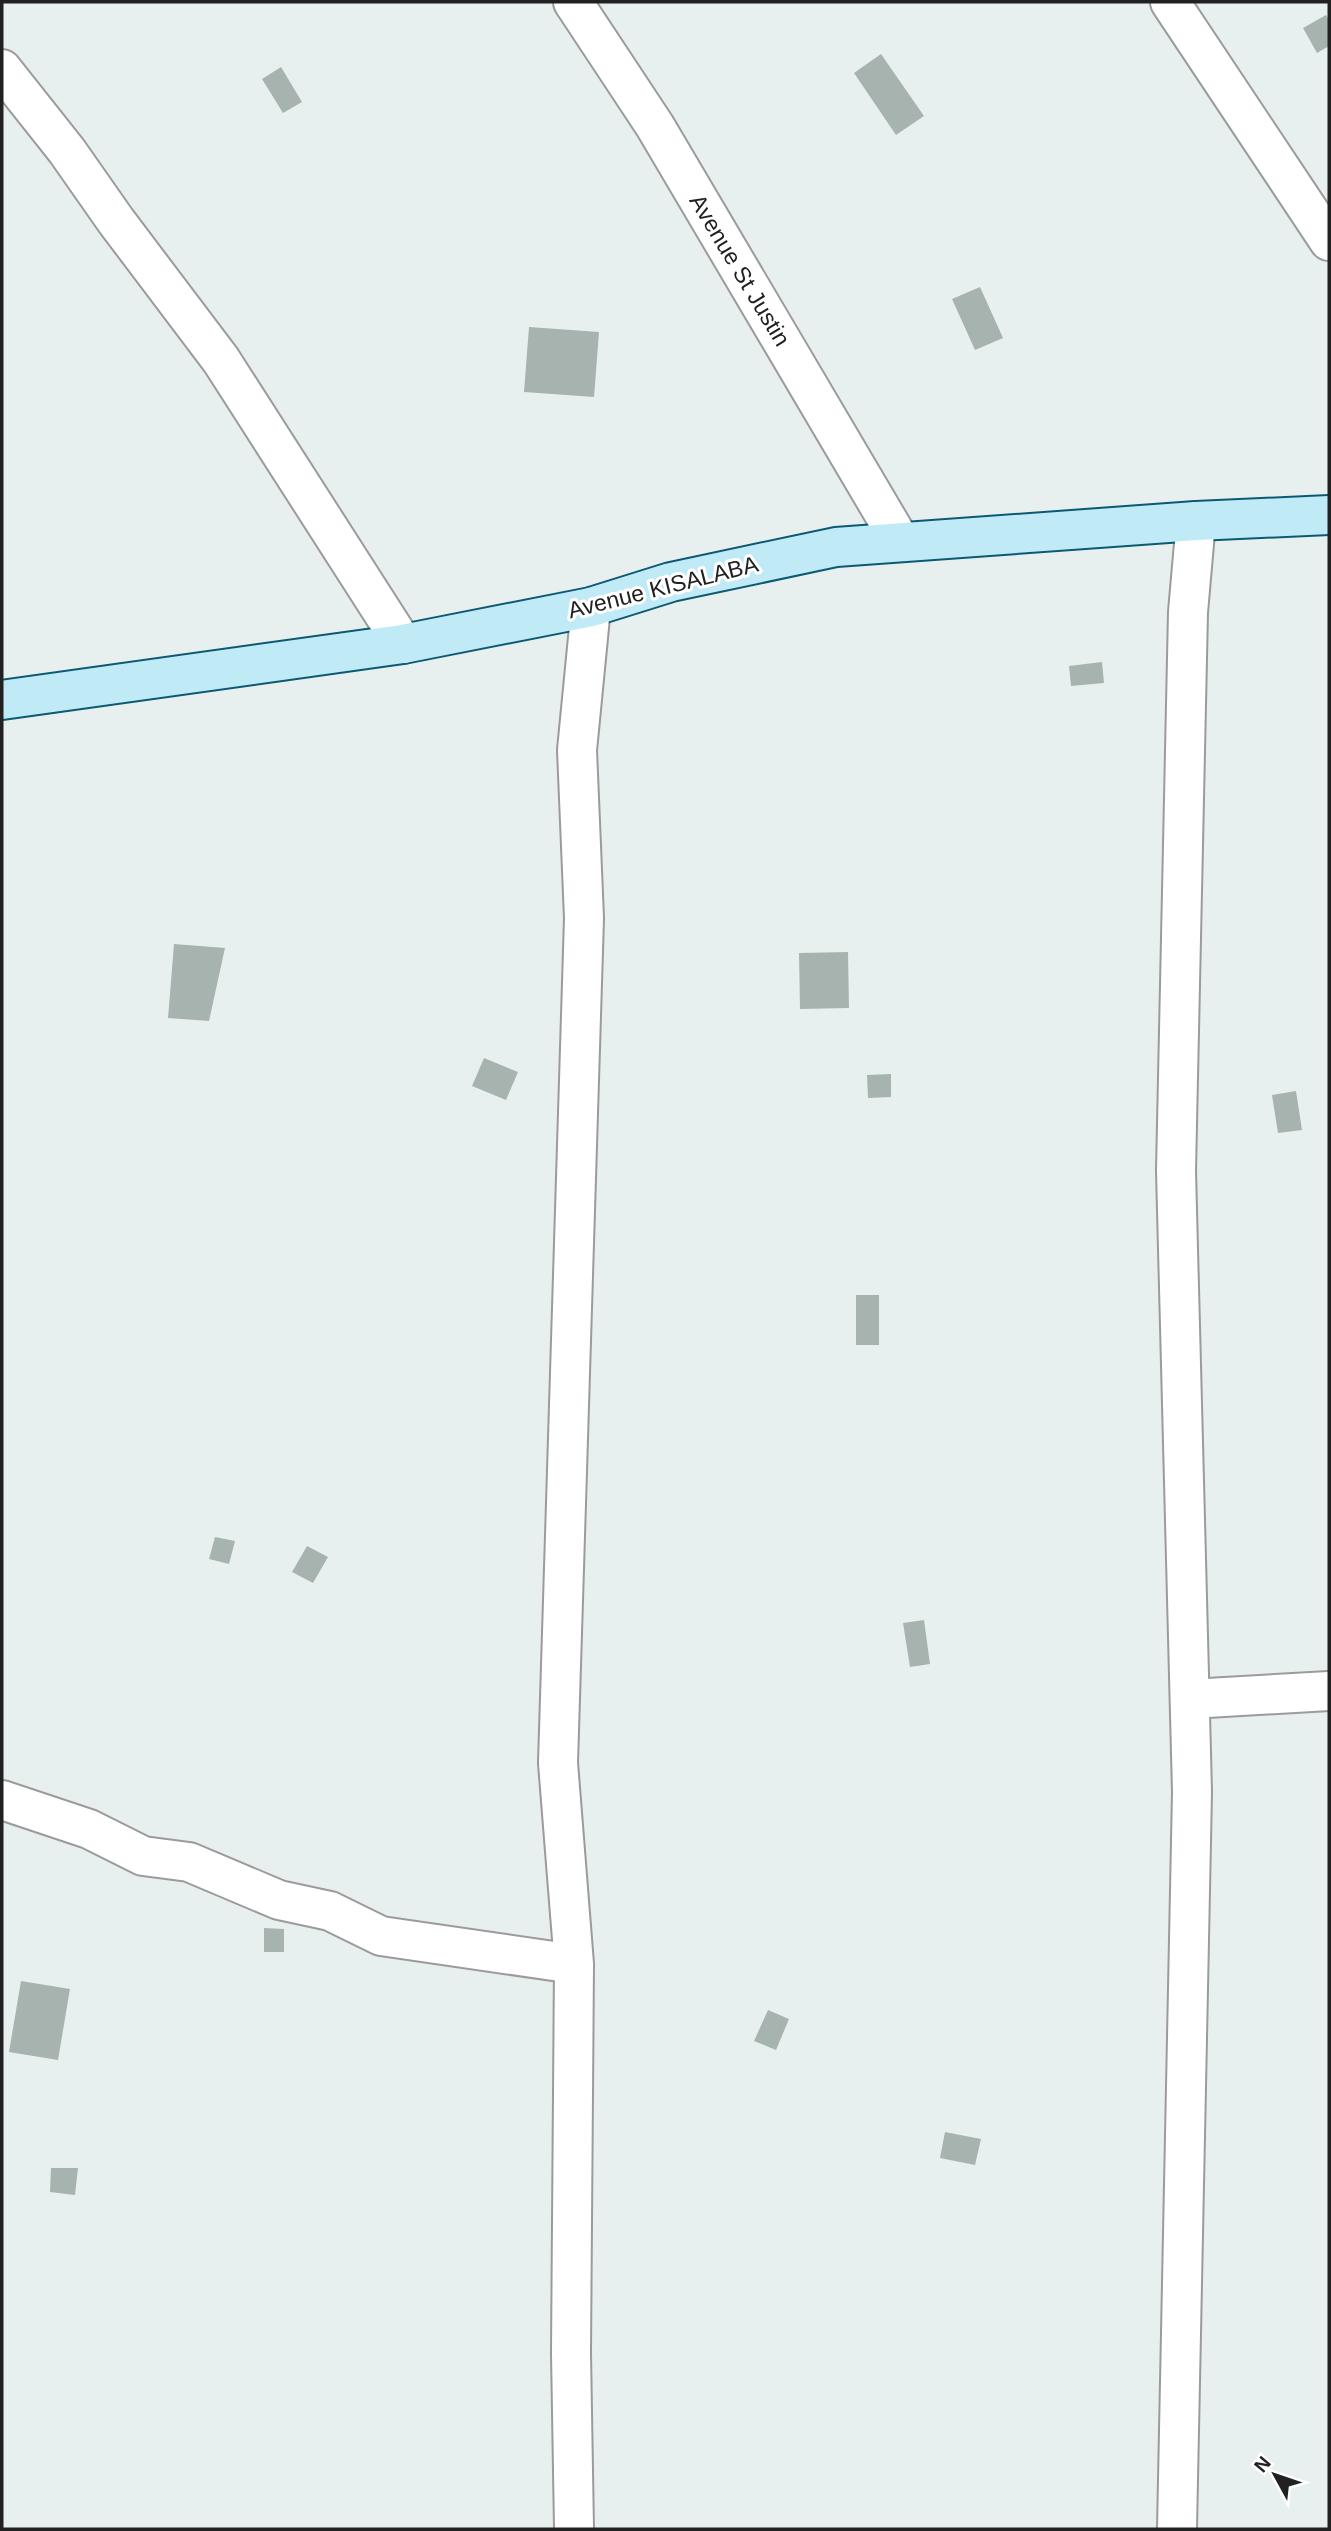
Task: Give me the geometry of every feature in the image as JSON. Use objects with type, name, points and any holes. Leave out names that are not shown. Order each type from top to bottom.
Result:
[{"type":"street","name":"Avenue St Justin","points":[[573,2],[655,126],[900,541]]},
{"type":"street","points":[[1170,2],[1329,242]]},
{"type":"street","points":[[2,69],[67,151],[221,360],[403,644]]},
{"type":"street","name":"Avenue KISALABA","points":[[2,700],[403,644],[591,607],[685,579],[836,548],[900,541],[1196,521],[1329,515]]},
{"type":"street","points":[[1177,2529],[1192,1806],[1176,1171],[1188,612],[1196,521]]},
{"type":"street","points":[[574,2529],[571,2353],[574,1964],[558,1763],[584,918],[577,750],[591,607]]},
{"type":"street","points":[[1190,1699],[1329,1691]]},
{"type":"street","points":[[2,1800],[89,1829],[142,1856],[190,1862],[279,1900],[330,1911],[381,1936],[574,1964]]},
{"type":"building","points":[[1326,15],[1329,20],[1329,46],[1317,53],[1303,28]]},
{"type":"building","points":[[881,54],[924,116],[896,135],[854,73]]},
{"type":"building","points":[[281,67],[302,102],[283,113],[262,79]]},
{"type":"building","points":[[980,287],[1003,338],[975,350],[952,299]]},
{"type":"building","points":[[529,327],[599,332],[594,397],[524,392]]},
{"type":"building","points":[[1102,662],[1104,683],[1071,686],[1069,666]]},
{"type":"building","points":[[174,944],[225,948],[209,1021],[168,1018]]},
{"type":"building","points":[[848,952],[849,1008],[800,1009],[799,953]]},
{"type":"building","points":[[484,1058],[518,1072],[506,1100],[472,1086]]},
{"type":"building","points":[[891,1074],[891,1097],[868,1098],[867,1075]]},
{"type":"building","points":[[1296,1091],[1302,1130],[1278,1133],[1272,1095]]},
{"type":"building","points":[[856,1295],[879,1295],[879,1345],[856,1345]]},
{"type":"building","points":[[215,1537],[235,1541],[229,1564],[209,1559]]},
{"type":"building","points":[[307,1546],[328,1557],[313,1583],[292,1572]]},
{"type":"building","points":[[924,1620],[930,1664],[910,1667],[903,1623]]},
{"type":"building","points":[[264,1928],[284,1929],[284,1952],[264,1952]]},
{"type":"building","points":[[21,1981],[70,1989],[58,2060],[9,2052]]},
{"type":"building","points":[[768,2010],[789,2019],[776,2050],[754,2041]]},
{"type":"building","points":[[945,2132],[981,2139],[975,2165],[940,2158]]},
{"type":"building","points":[[51,2168],[78,2168],[75,2195],[50,2192]]}]
